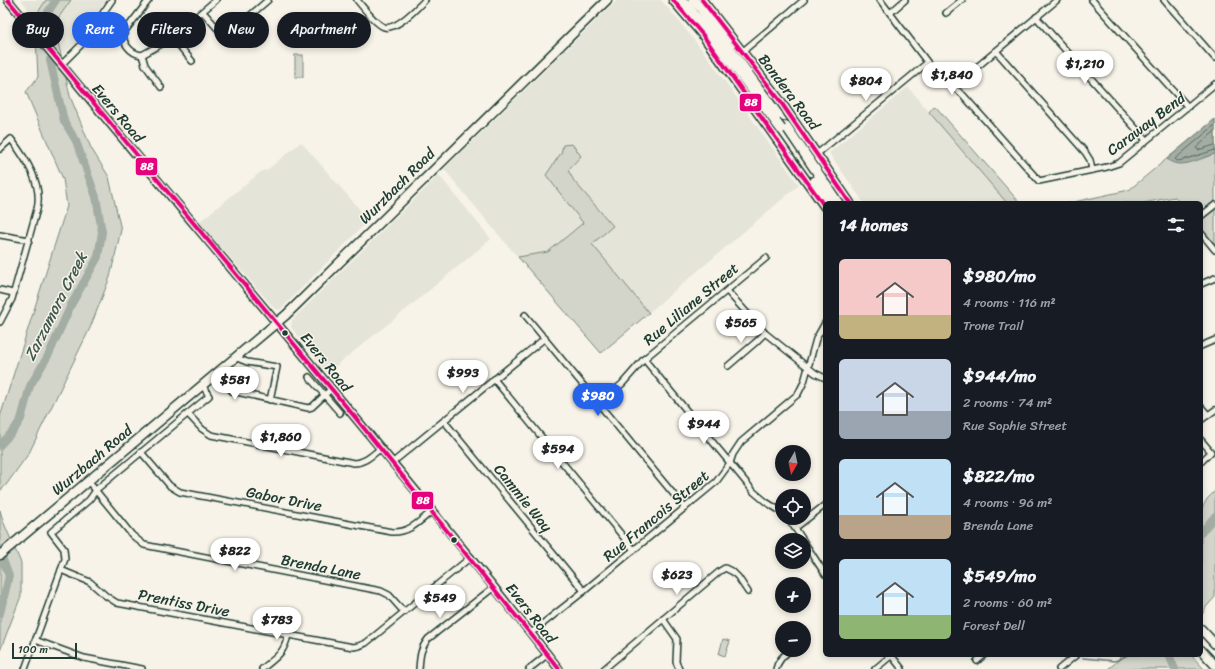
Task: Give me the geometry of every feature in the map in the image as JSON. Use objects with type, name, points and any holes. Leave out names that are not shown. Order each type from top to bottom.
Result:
[{"type":"highway","points":[[681,0],[719,45],[837,201]]},
{"type":"highway","points":[[693,0],[717,31],[783,128],[829,201]]},
{"type":"main road","name":"Evers Road","points":[[8,0],[278,323],[380,449],[432,510],[559,669]]},
{"type":"main road","name":"Wurzbach Road","points":[[0,555],[278,323],[607,0]]},
{"type":"main road","points":[[673,0],[702,34],[823,204]]},
{"type":"main road","name":"Bandera Road","points":[[702,0],[782,103],[849,201]]},
{"type":"main road","points":[[731,75],[748,94],[754,97],[764,89],[765,85],[757,70]]},
{"type":"main road","points":[[779,143],[767,118],[768,115],[777,110],[785,116],[802,140],[815,151]]},
{"type":"main road","points":[[1203,631],[1215,644]]},
{"type":"main road","points":[[1203,652],[1215,665]]},
{"type":"street","points":[[61,65],[81,45],[112,0]]},
{"type":"street","points":[[149,0],[125,31],[123,36],[125,43],[133,52],[142,55],[156,48]]},
{"type":"street","points":[[203,12],[216,0]]},
{"type":"street","points":[[206,15],[217,28],[228,31],[238,26],[268,0]]},
{"type":"street","points":[[357,0],[381,26],[387,28],[397,25],[425,0]]},
{"type":"street","points":[[742,52],[804,0]]},
{"type":"street","points":[[880,0],[940,79],[953,86],[1058,0]]},
{"type":"street","points":[[890,13],[905,0]]},
{"type":"street","points":[[946,13],[962,0]]},
{"type":"street","points":[[1092,0],[1188,107]]},
{"type":"street","points":[[1164,0],[1215,58]]},
{"type":"street","points":[[1036,17],[1146,140]]},
{"type":"street","points":[[182,48],[192,60]]},
{"type":"street","points":[[996,51],[1085,152],[1090,160],[1092,170]]},
{"type":"street","points":[[142,55],[146,66],[160,86]]},
{"type":"street","points":[[815,151],[927,63]]},
{"type":"street","name":"Caraway Bend","points":[[953,86],[963,94],[1039,181],[1119,163],[1215,84]]},
{"type":"street","points":[[0,148],[11,139],[24,158],[36,182],[38,190],[38,204],[28,240],[9,306],[0,322]]},
{"type":"street","points":[[1203,214],[1215,205]]},
{"type":"street","points":[[0,235],[28,240]]},
{"type":"street","points":[[1203,235],[1215,250]]},
{"type":"street","name":"Rue Liliane Street","points":[[599,404],[622,384],[644,359],[766,258]]},
{"type":"street","points":[[1203,283],[1215,278]]},
{"type":"street","points":[[0,290],[13,292]]},
{"type":"street","points":[[727,291],[765,333],[808,367],[823,377]]},
{"type":"street","points":[[525,315],[685,508]]},
{"type":"street","name":"Rue Francois Street","points":[[531,633],[584,592],[716,482],[730,463],[733,454],[741,442],[798,394],[804,382],[816,340],[823,327]]},
{"type":"street","points":[[728,366],[765,333]]},
{"type":"street","points":[[392,463],[545,338]]},
{"type":"street","points":[[1203,345],[1215,340]]},
{"type":"street","points":[[237,358],[247,362],[277,367],[270,400]]},
{"type":"street","points":[[644,359],[754,492],[775,508]]},
{"type":"street","points":[[218,373],[232,391],[308,408],[312,407],[331,389]]},
{"type":"street","points":[[309,377],[340,413]]},
{"type":"street","points":[[494,379],[634,550]]},
{"type":"street","name":"Wurzbach Road","points":[[61,570],[65,559],[64,549],[51,532],[89,500],[96,490],[209,396],[203,386]]},
{"type":"street","points":[[1203,409],[1208,415]]},
{"type":"street","points":[[1203,419],[1215,410]]},
{"type":"street","points":[[188,414],[202,429],[211,435],[354,463],[359,463],[366,460],[380,449]]},
{"type":"street","name":"Cammie Way","points":[[444,420],[584,592]]},
{"type":"street","points":[[1203,442],[1212,452],[1203,460]]},
{"type":"street","name":"Gabor Drive","points":[[141,452],[170,486],[180,492],[392,532],[407,530],[432,510]]},
{"type":"street","name":"Brenda Lane","points":[[88,482],[132,535],[144,545],[381,591],[389,595],[404,612]]},
{"type":"street","points":[[795,528],[823,507]]},
{"type":"street","points":[[793,525],[798,533]]},
{"type":"street","points":[[811,552],[823,571]]},
{"type":"street","name":"Prentiss Drive","points":[[61,570],[90,582],[106,596],[117,603],[353,647],[366,643],[470,557]]},
{"type":"street","points":[[604,669],[725,568],[733,572],[738,577],[748,592]]},
{"type":"street","points":[[25,669],[61,570]]},
{"type":"street","points":[[419,669],[420,652],[422,646],[428,639],[494,587]]},
{"type":"street","points":[[663,619],[677,639],[676,662],[679,669]]},
{"type":"street","points":[[262,669],[284,649],[288,635]]},
{"type":"street","points":[[35,640],[84,658],[142,669]]},
{"type":"street","points":[[529,669],[548,654]]},
{"type":"street","points":[[776,669],[778,662],[782,657]]},
{"type":"street","points":[[875,669],[889,657]]},
{"type":"street","points":[[893,657],[902,669]]},
{"type":"street","points":[[977,660],[981,657]]},
{"type":"street","points":[[1059,669],[1073,657]]},
{"type":"shaded area","points":[[21,0],[46,0],[38,12],[31,12]]},
{"type":"shaded area","points":[[46,0],[71,0],[62,12],[38,12]]},
{"type":"shaded area","points":[[71,0],[106,0],[98,12],[72,12],[72,47],[63,54],[59,51],[58,48],[64,48],[64,12],[62,12]]},
{"type":"shaded area","points":[[617,0],[661,0],[707,56],[799,185],[601,353],[497,233],[444,169]]},
{"type":"shaded area","points":[[37,48],[59,48],[70,96],[91,148],[109,177],[121,230],[110,277],[90,328],[29,453],[0,491],[0,417],[67,206],[63,179],[26,92],[38,77]]},
{"type":"shaded area","points":[[295,55],[303,55],[303,77],[295,77]]},
{"type":"shaded area","points":[[908,87],[1005,201],[863,201],[829,153]]},
{"type":"shaded area","points":[[935,106],[1018,201],[1005,201],[929,112]]},
{"type":"shaded area","points":[[1215,119],[1215,245],[1203,230],[1203,201],[1178,201],[1175,197],[1154,201],[1078,201],[1129,190]]},
{"type":"shaded area","points":[[301,142],[369,220],[280,310],[275,309],[199,222],[262,171],[267,170]]},
{"type":"shaded area","points":[[572,144],[581,156],[568,170],[574,181],[613,226],[592,244],[649,313],[601,353],[518,257],[548,252],[583,223],[546,175],[561,153],[563,145]]},
{"type":"shaded area","points":[[439,175],[491,239],[327,373],[291,327],[292,320]]},
{"type":"shaded area","points":[[1215,491],[1215,597],[1203,613],[1203,506],[1207,499]]},
{"type":"shaded area","points":[[0,510],[3,521],[21,563],[21,596],[0,651]]},
{"type":"shaded area","points":[[723,639],[730,641],[725,656],[719,654]]},
{"type":"shaded area","points":[[1120,657],[1193,657],[1204,669],[1108,669],[1119,660]]},
{"type":"water","points":[[1215,119],[1215,154],[1184,164],[1178,164],[1167,159]]},
{"type":"waterway","name":"Zarzamora Creek","points":[[48,12],[56,0]]},
{"type":"waterway","name":"Zarzamora Creek","points":[[0,445],[14,430],[21,419],[30,386],[49,354],[71,305],[98,257],[102,232],[96,197],[76,141],[64,121],[50,60]]},
{"type":"waterway","points":[[1203,531],[1215,516]]},
{"type":"waterway","name":"Zarzamora Creek","points":[[0,552],[9,576],[0,613]]},
{"type":"waterway","points":[[1083,658],[1115,661],[1124,657]]},
{"type":"waterway","points":[[1170,657],[1175,669]]},
{"type":"transit line","name":"88","points":[[8,0],[354,416],[559,669]]},
{"type":"transit line","name":"88","points":[[673,0],[702,34],[823,204]]},
{"type":"transit line","name":"88","points":[[702,0],[778,98],[849,201]]}]
